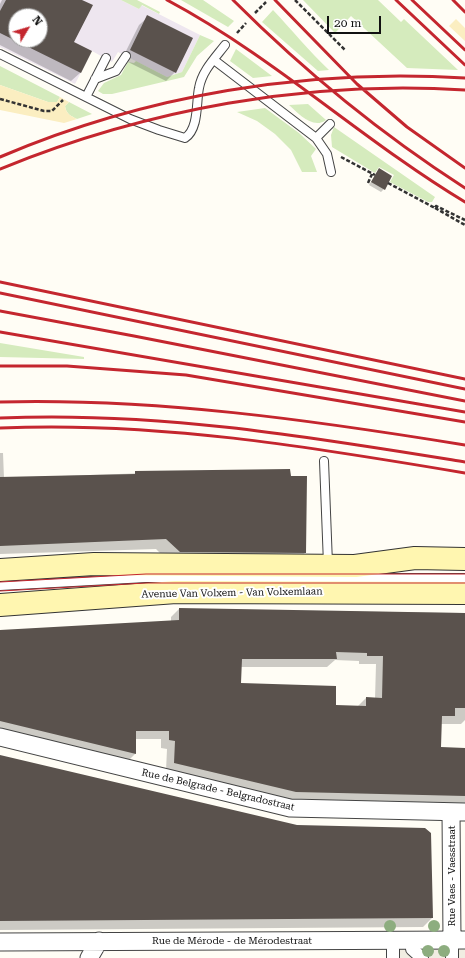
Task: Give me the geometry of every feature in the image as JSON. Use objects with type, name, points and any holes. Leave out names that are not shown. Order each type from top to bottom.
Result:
[{"type":"main road","name":"Avenue Van Volxem - Van Volxemlaan","points":[[0,570],[94,564],[355,566],[415,558],[465,559]]},
{"type":"main road","name":"Avenue Van Volxem - Van Volxemlaan","points":[[0,605],[176,592],[465,593]]},
{"type":"street","name":"Rue de Belgrade - Belgradostraat","points":[[0,737],[290,808],[458,812]]},
{"type":"street","name":"Rue Vaes - Vaesstraat","points":[[458,812],[458,940]]},
{"type":"street","name":"Rue de Mérode - de Mérodestraat","points":[[0,942],[458,940]]},
{"type":"street","points":[[452,958],[458,940]]},
{"type":"street","points":[[89,958],[99,941]]},
{"type":"street","points":[[412,949],[422,958]]},
{"type":"lane","points":[[0,54],[68,92],[86,97],[130,119],[186,138],[193,130],[199,87],[202,77],[225,45]]},
{"type":"lane","points":[[95,79],[116,71],[126,56]]},
{"type":"lane","points":[[86,97],[106,58]]},
{"type":"lane","points":[[214,60],[316,138],[327,154],[331,172]]},
{"type":"lane","points":[[316,138],[330,124]]},
{"type":"lane","points":[[324,461],[328,566]]},
{"type":"lane","name":"Avenue Van Volxem - Van Volxemlaan","points":[[116,565],[163,578]]},
{"type":"lane","name":"Avenue Van Volxem - Van Volxemlaan","points":[[0,586],[163,578],[465,578]]},
{"type":"path","points":[[295,0],[345,50]]},
{"type":"path","points":[[255,13],[266,2]]},
{"type":"path","points":[[237,33],[246,23]]},
{"type":"path","points":[[0,98],[44,111],[52,111],[61,104],[68,92]]},
{"type":"path","points":[[327,154],[340,156],[373,175],[368,183]]},
{"type":"path","points":[[388,183],[465,225]]},
{"type":"path","points":[[435,208],[436,206],[465,220]]},
{"type":"shaded area","points":[[0,0],[121,0],[139,9],[141,5],[200,35],[182,72],[167,77],[118,52],[112,62],[92,51],[75,84],[0,47]]},
{"type":"shaded area","points":[[465,948],[465,958],[391,958],[393,949]]},
{"type":"green space","points":[[121,0],[137,0],[160,12],[159,14],[142,5],[139,9]]},
{"type":"green space","points":[[181,0],[203,0],[234,21],[228,27]]},
{"type":"green space","points":[[303,0],[378,0],[401,22],[404,19],[458,70],[407,68],[351,16],[335,33]]},
{"type":"green space","points":[[273,10],[329,70],[318,71],[262,22]]},
{"type":"green space","points":[[200,35],[214,41],[197,56],[184,77],[112,94],[103,94],[98,91],[104,83],[121,75],[128,62],[134,63],[136,61],[167,77],[182,72]]},
{"type":"green space","points":[[236,49],[272,76],[253,78],[230,61]]},
{"type":"green space","points":[[0,66],[60,97],[57,102],[48,102],[0,85]]},
{"type":"green space","points":[[69,102],[92,114],[77,119],[75,118],[66,111],[65,106]]},
{"type":"green space","points":[[308,104],[326,120],[321,123],[311,122],[301,116],[289,105]]},
{"type":"green space","points":[[265,108],[299,133],[316,149],[311,156],[317,172],[302,172],[291,150],[275,134],[257,121],[237,112]]},
{"type":"green space","points":[[334,127],[435,197],[432,202],[428,202],[390,182],[394,175],[379,167],[375,173],[332,147],[331,135]]},
{"type":"green space","points":[[0,343],[84,357],[84,359],[0,357]]},
{"type":"sand","points":[[456,19],[465,28],[465,41],[449,26]]},
{"type":"sand","points":[[0,85],[48,102],[57,102],[60,97],[69,102],[65,106],[66,111],[77,119],[64,123],[0,110]]},
{"type":"building","points":[[6,0],[82,0],[93,5],[74,42],[92,51],[81,73],[30,48],[48,48],[48,8],[8,8],[8,37],[0,33],[0,11]]},
{"type":"building","points":[[147,15],[193,38],[176,73],[130,50]]},
{"type":"building","points":[[379,168],[392,176],[385,190],[371,182]]},
{"type":"building","points":[[290,469],[291,476],[307,476],[306,553],[180,552],[166,539],[0,546],[0,477],[135,474],[135,471]]},
{"type":"building","points":[[179,608],[465,613],[465,708],[455,708],[455,716],[442,716],[441,747],[465,748],[465,796],[296,792],[174,763],[175,741],[169,740],[169,731],[136,731],[136,754],[0,721],[0,630],[179,620]],"holes":[[[336,652],[367,653],[367,656],[383,656],[382,698],[366,697],[366,706],[336,705],[336,686],[241,683],[242,659],[337,659]]]},
{"type":"building","points":[[0,755],[297,825],[425,828],[431,833],[433,918],[0,921]]},
{"type":"tram line","points":[[0,582],[146,574],[465,574]]},
{"type":"tram line","points":[[0,591],[146,583],[465,583]]},
{"type":"railway","points":[[167,0],[244,47],[427,178],[465,202]]},
{"type":"railway","points":[[233,0],[287,52],[373,124],[465,188]]},
{"type":"railway","points":[[275,0],[357,84],[407,127],[465,168]]},
{"type":"railway","points":[[396,0],[465,65]]},
{"type":"railway","points":[[412,0],[465,50]]},
{"type":"railway","points":[[453,0],[465,12]]},
{"type":"railway","points":[[0,157],[55,135],[112,117],[169,102],[228,90],[287,82],[346,77],[406,76],[465,78]]},
{"type":"railway","points":[[0,169],[56,148],[112,130],[170,115],[228,103],[287,95],[346,90],[405,88],[465,90]]},
{"type":"railway","points":[[0,282],[465,379]]},
{"type":"railway","points":[[0,293],[465,389]]},
{"type":"railway","points":[[0,311],[465,401]]},
{"type":"railway","points":[[0,332],[465,412]]},
{"type":"railway","points":[[0,366],[67,366],[186,375],[465,422]]},
{"type":"railway","points":[[0,402],[58,402],[175,407],[291,419],[465,445]]},
{"type":"railway","points":[[0,418],[117,418],[176,422],[292,435],[465,462]]},
{"type":"railway","points":[[0,428],[117,428],[175,432],[291,445],[465,473]]}]
